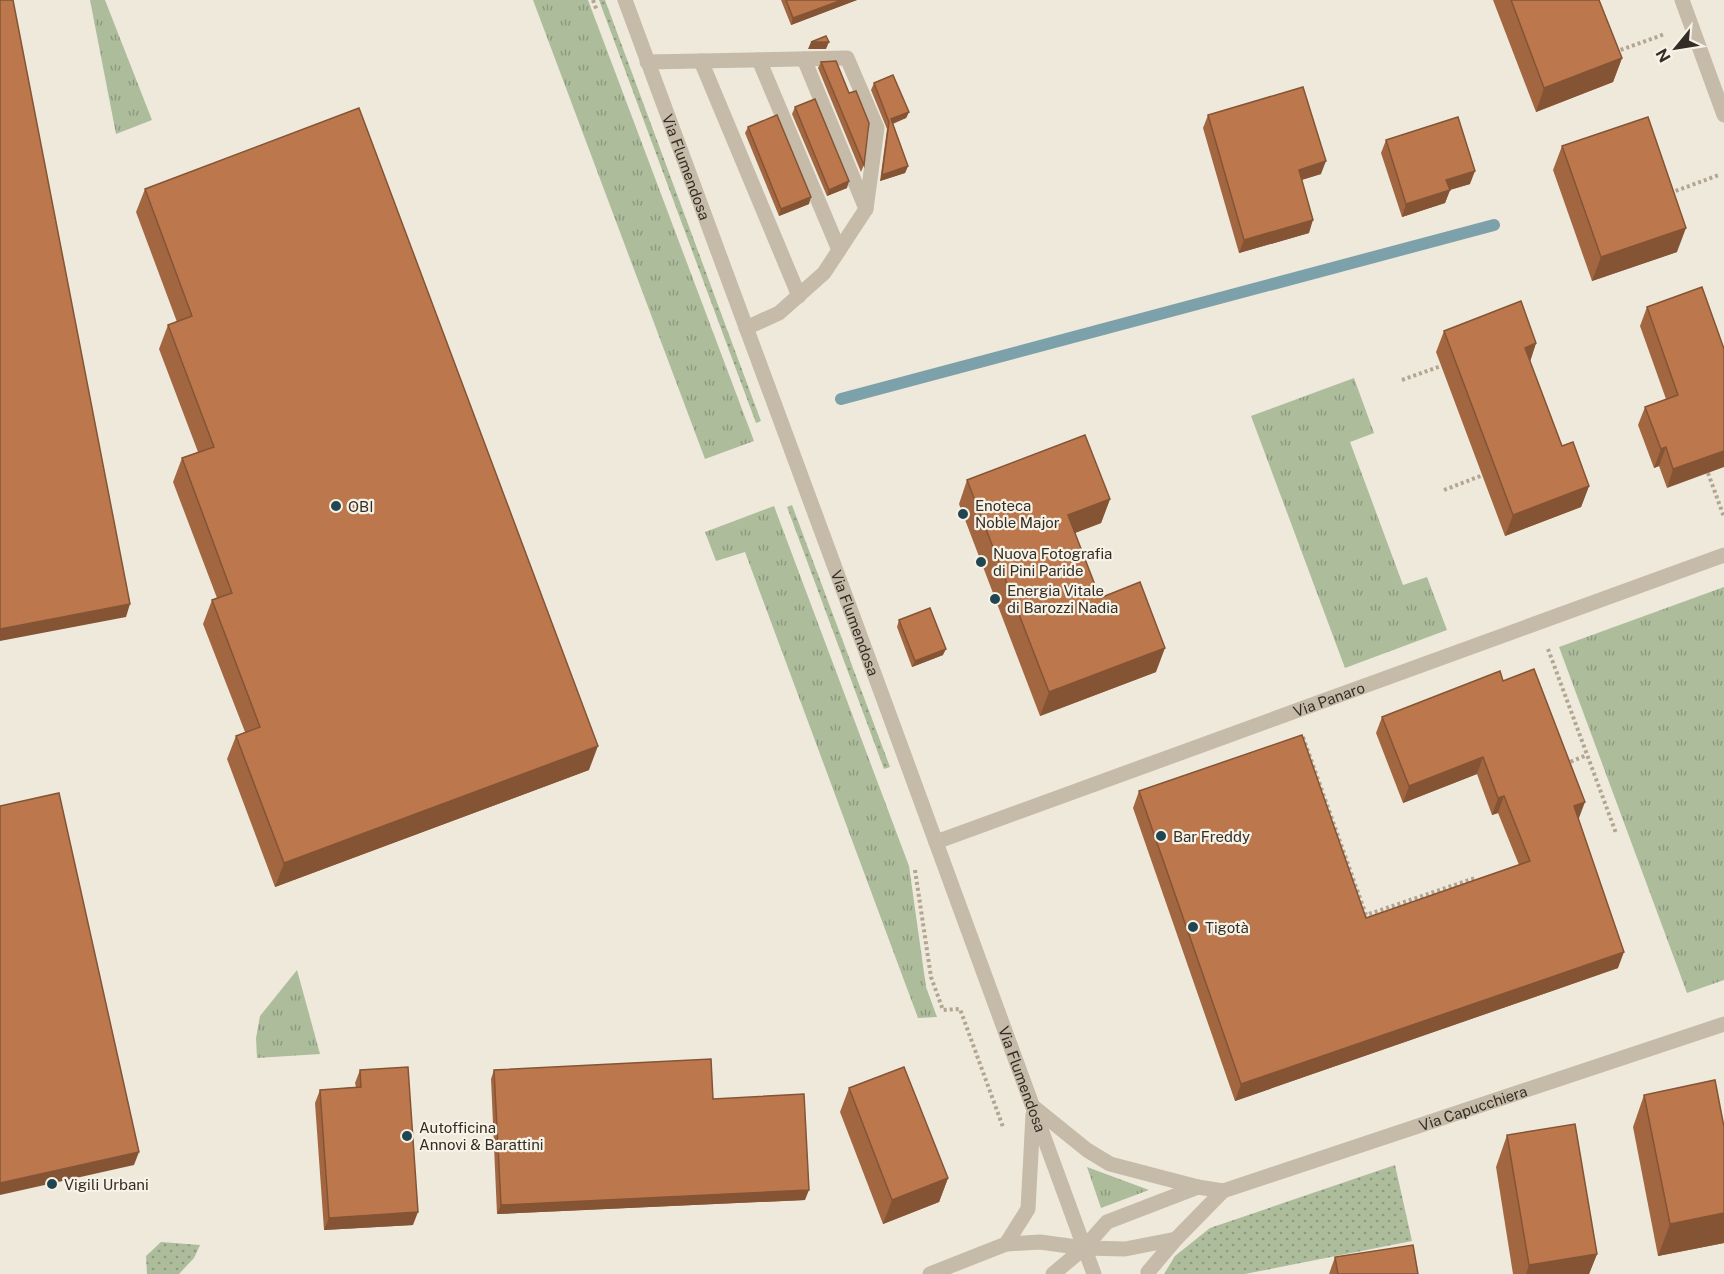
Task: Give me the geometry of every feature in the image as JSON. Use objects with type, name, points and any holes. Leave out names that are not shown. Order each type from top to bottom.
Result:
[{"type":"street","name":"Via Flumendosa","points":[[625,0],[1094,1274]]},
{"type":"street","points":[[1682,0],[1721,101],[1724,115]]},
{"type":"street","points":[[647,62],[848,58],[877,128],[866,209],[824,273],[778,313],[746,328]]},
{"type":"street","points":[[804,59],[866,209]]},
{"type":"street","points":[[759,60],[839,250]]},
{"type":"street","points":[[701,61],[799,296]]},
{"type":"street","name":"Via Panaro","points":[[936,842],[1724,555]]},
{"type":"street","name":"Via Capucchiera","points":[[1148,1274],[1176,1239],[1223,1191],[1724,1024]]},
{"type":"street","points":[[1006,1244],[1028,1209],[1034,1106]]},
{"type":"street","name":"Via Capucchiera","points":[[1034,1106],[1086,1150],[1110,1164],[1198,1187],[1223,1191]]},
{"type":"street","points":[[1053,1274],[1084,1248],[1107,1222],[1198,1187]]},
{"type":"street","points":[[930,1274],[1006,1244],[1040,1242],[1084,1248],[1125,1249],[1176,1239]]},
{"type":"path","points":[[593,0],[597,11]]},
{"type":"path","points":[[1614,52],[1667,33]]},
{"type":"path","points":[[1668,193],[1719,175]]},
{"type":"path","points":[[1402,380],[1441,366]]},
{"type":"path","points":[[1708,473],[1724,516]]},
{"type":"path","points":[[1444,490],[1483,475]]},
{"type":"path","points":[[1548,648],[1616,833]]},
{"type":"path","points":[[1302,737],[1366,915],[1475,878]]},
{"type":"path","points":[[1559,766],[1587,755]]},
{"type":"path","points":[[914,864],[931,976],[943,1010],[960,1009],[1004,1128]]},
{"type":"green space","points":[[90,0],[105,0],[152,120],[116,134]]},
{"type":"green space","points":[[533,0],[588,0],[754,441],[705,459]]},
{"type":"green space","points":[[599,0],[605,0],[761,421],[756,423]]},
{"type":"green space","points":[[1354,378],[1374,433],[1350,442],[1403,585],[1427,577],[1447,630],[1345,668],[1251,416]]},
{"type":"green space","points":[[792,505],[890,767],[884,769],[787,507]]},
{"type":"green space","points":[[774,506],[909,866],[926,987],[937,1017],[918,1018],[745,552],[716,561],[705,532]]},
{"type":"green space","points":[[1724,587],[1724,980],[1687,993],[1559,647]]},
{"type":"green space","points":[[297,970],[320,1054],[257,1058],[256,1038],[260,1016]]},
{"type":"green space","points":[[1395,1165],[1412,1241],[1245,1274],[1164,1274],[1175,1256],[1210,1228]]},
{"type":"green space","points":[[1087,1167],[1149,1190],[1101,1208]]},
{"type":"green space","points":[[161,1242],[200,1245],[194,1258],[179,1274],[147,1274],[146,1256]]},
{"type":"building","points":[[0,0],[13,0],[130,604],[0,629]]},
{"type":"building","points":[[786,0],[842,0],[793,18]]},
{"type":"building","points":[[1511,0],[1599,0],[1622,58],[1544,88]]},
{"type":"building","points":[[826,36],[829,42],[811,42]]},
{"type":"building","points":[[836,61],[849,93],[856,91],[869,123],[864,165],[821,62]]},
{"type":"building","points":[[893,75],[909,112],[891,119],[908,166],[882,175],[889,122],[874,83]]},
{"type":"building","points":[[1303,87],[1326,161],[1299,170],[1313,220],[1244,240],[1208,115]]},
{"type":"building","points":[[815,99],[849,181],[829,190],[795,107]]},
{"type":"building","name":"OBI","points":[[359,108],[598,746],[284,863],[236,736],[260,727],[212,600],[232,593],[182,458],[214,447],[168,325],[192,316],[145,189]]},
{"type":"building","points":[[777,115],[811,197],[781,209],[748,127]]},
{"type":"building","points":[[1458,117],[1475,171],[1446,180],[1450,190],[1406,204],[1386,140]]},
{"type":"building","points":[[1648,117],[1686,228],[1601,257],[1562,146]]},
{"type":"building","points":[[1702,287],[1724,349],[1724,451],[1673,469],[1666,447],[1661,449],[1645,407],[1678,395],[1647,307]]},
{"type":"building","points":[[1521,301],[1536,343],[1525,348],[1562,446],[1573,442],[1589,486],[1513,515],[1444,331]]},
{"type":"building","points":[[1085,435],[1110,499],[1068,515],[1100,598],[1140,582],[1165,648],[1049,692],[967,480]]},
{"type":"building","points":[[930,608],[946,649],[915,661],[899,620]]},
{"type":"building","points":[[1534,669],[1585,802],[1574,806],[1624,952],[1241,1084],[1139,791],[1302,735],[1366,918],[1530,861],[1504,796],[1498,798],[1483,757],[1409,786],[1382,717],[1500,671],[1503,681]]},
{"type":"building","points":[[59,793],[139,1152],[0,1183],[0,806]]},
{"type":"building","points":[[711,1059],[713,1099],[804,1094],[809,1190],[501,1205],[494,1070]]},
{"type":"building","points":[[408,1067],[418,1212],[329,1218],[320,1090],[361,1087],[360,1070]]},
{"type":"building","points":[[904,1067],[948,1178],[892,1200],[849,1088]]},
{"type":"building","points":[[1715,1080],[1724,1127],[1724,1213],[1670,1224],[1644,1095]]},
{"type":"building","points":[[1575,1124],[1597,1254],[1529,1265],[1507,1135]]},
{"type":"building","points":[[1413,1245],[1418,1274],[1338,1274],[1335,1257]]},
{"type":"waterway","points":[[841,399],[1494,225]]},
{"type":"place","name":"OBI","points":[[336,506]]},
{"type":"place","name":"Enoteca Noble Major","points":[[963,514]]},
{"type":"place","name":"Nuova Fotografia di Pini Paride","points":[[981,562]]},
{"type":"place","name":"Energia Vitale di Barozzi Nadia","points":[[995,599]]},
{"type":"place","name":"Bar Freddy","points":[[1161,836]]},
{"type":"place","name":"Tigotà","points":[[1193,927]]},
{"type":"place","name":"Autofficina Annovi & Barattini","points":[[407,1136]]},
{"type":"place","name":"Vigili Urbani","points":[[52,1184]]}]
